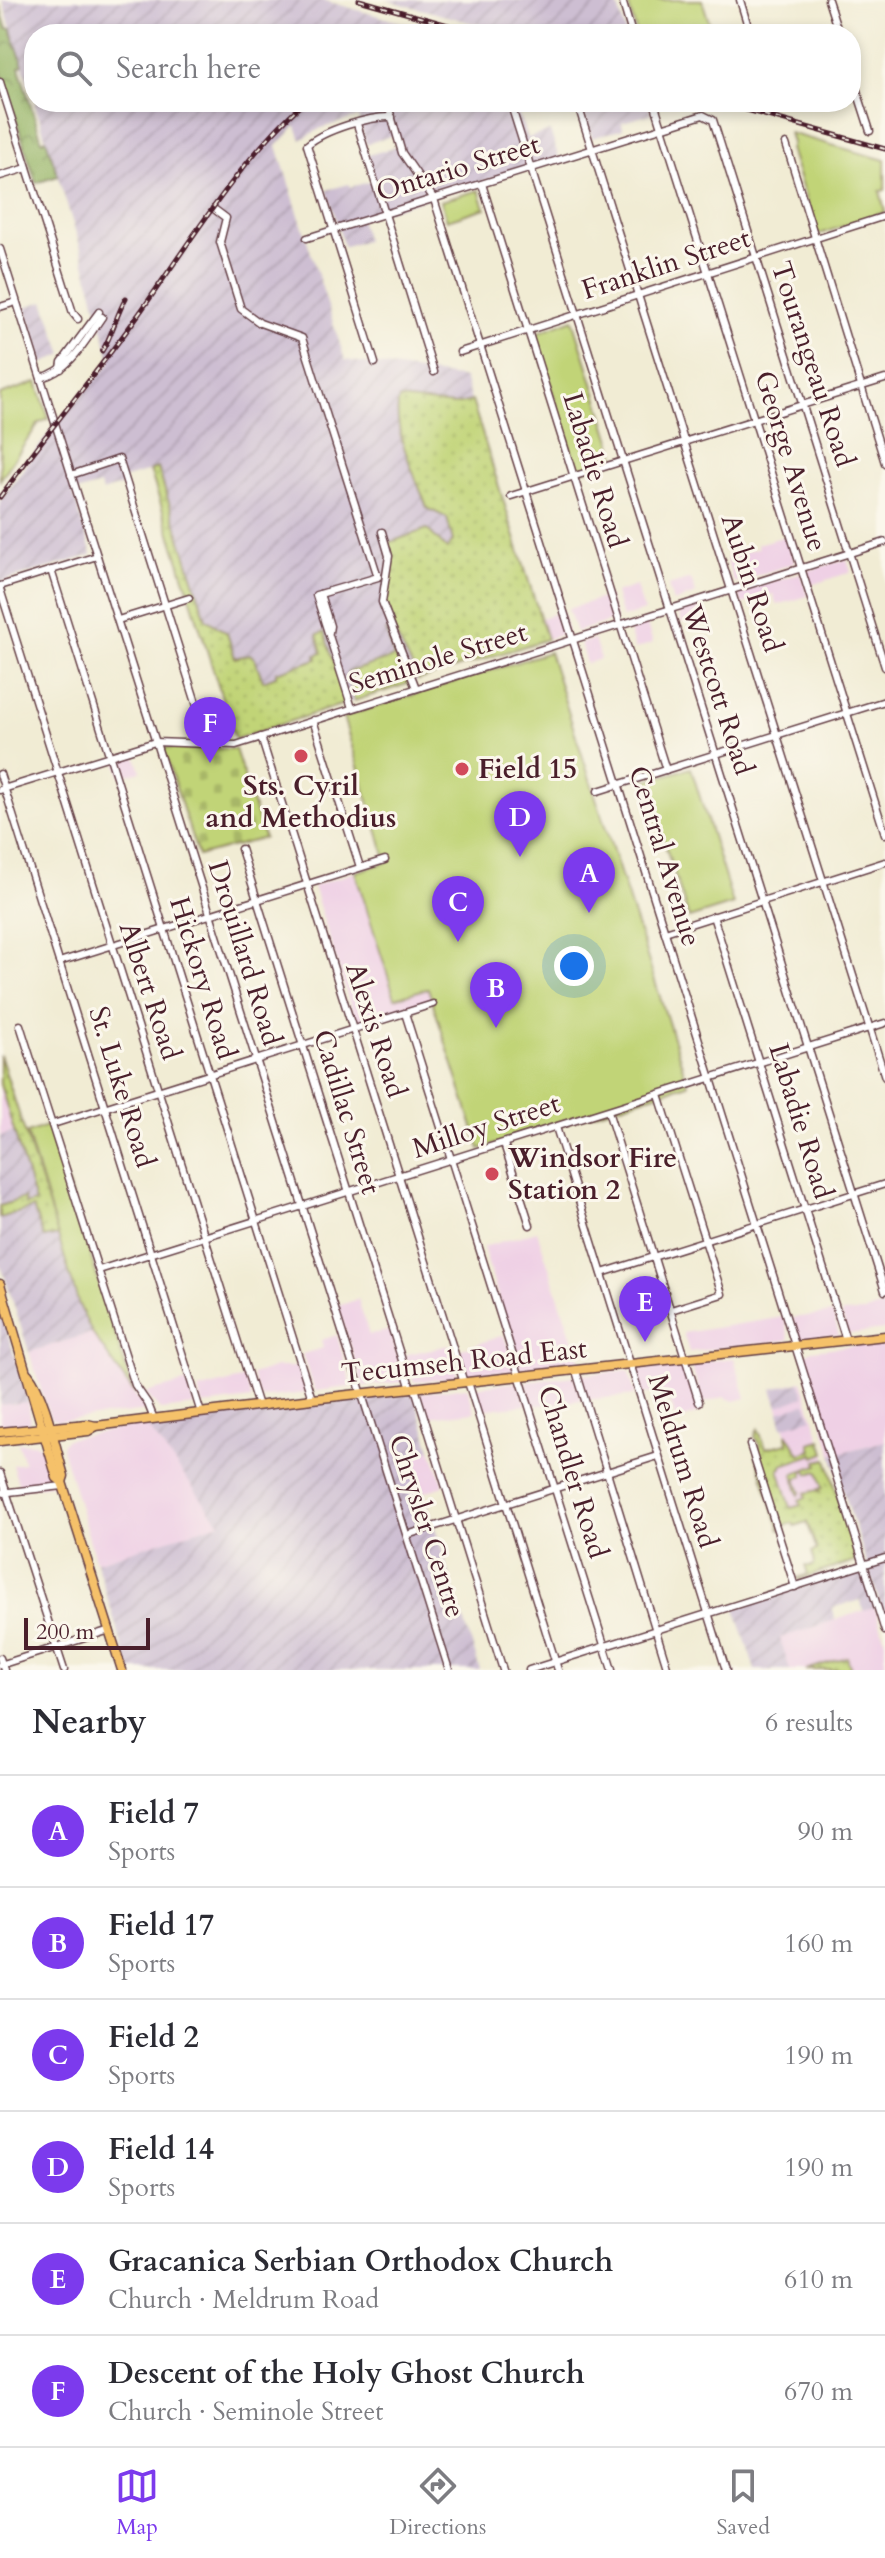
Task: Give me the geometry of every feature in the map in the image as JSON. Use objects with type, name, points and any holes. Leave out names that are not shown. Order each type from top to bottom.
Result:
[{"type":"main road","points":[[0,1284],[36,1408],[48,1432]]},
{"type":"main road","name":"Tecumseh Road East","points":[[0,1432],[48,1432],[87,1424],[96,1426],[885,1336]]},
{"type":"main road","points":[[28,1374],[35,1381],[54,1453],[64,1476],[62,1484],[122,1670]]},
{"type":"main road","points":[[36,1408],[30,1427],[24,1434],[54,1453]]},
{"type":"main road","name":"Tecumseh Road East","points":[[48,1432],[69,1434],[88,1431],[96,1426]]},
{"type":"main road","name":"Tecumseh Road East","points":[[0,1441],[24,1434]]},
{"type":"main road","points":[[54,1453],[63,1437],[69,1434]]},
{"type":"street","points":[[622,0],[629,24]]},
{"type":"street","points":[[740,0],[747,24]]},
{"type":"street","points":[[828,0],[836,24]]},
{"type":"street","points":[[0,82],[73,313],[78,319]]},
{"type":"street","points":[[861,103],[870,131]]},
{"type":"street","name":"Central Avenue","points":[[390,112],[402,153],[434,199],[885,1631]]},
{"type":"street","name":"Westcott Road","points":[[513,112],[885,1291]]},
{"type":"street","name":"Aubin Road","points":[[580,112],[885,1077]]},
{"type":"street","name":"George Avenue","points":[[657,112],[885,834]]},
{"type":"street","name":"Ontario Street","points":[[307,238],[703,115],[713,120]]},
{"type":"street","points":[[375,363],[307,145],[327,133],[381,117],[392,117]]},
{"type":"street","name":"Tourangeau Road","points":[[713,120],[885,667]]},
{"type":"street","points":[[357,124],[434,372]]},
{"type":"street","points":[[786,144],[885,463]]},
{"type":"street","points":[[0,176],[27,168]]},
{"type":"street","name":"Labadie Road","points":[[482,184],[666,770]]},
{"type":"street","points":[[214,209],[226,218],[220,242],[241,309],[260,323],[302,338],[378,577],[320,594],[330,626],[329,635],[352,708]]},
{"type":"street","name":"Franklin Street","points":[[460,352],[884,218]]},
{"type":"street","name":"Drouillard Road","points":[[0,249],[362,1395]]},
{"type":"street","points":[[0,307],[16,302]]},
{"type":"street","points":[[41,378],[61,369],[62,362],[101,314]]},
{"type":"street","points":[[511,496],[885,379]]},
{"type":"street","points":[[71,475],[119,459],[209,744]]},
{"type":"street","points":[[382,532],[389,556],[382,602],[416,688]]},
{"type":"street","name":"Seminole Street","points":[[2,790],[155,742],[236,745],[885,542]]},
{"type":"street","points":[[0,587],[97,556]]},
{"type":"street","name":"Hickory Road","points":[[51,570],[312,1399]]},
{"type":"street","name":"Albert Road","points":[[0,587],[258,1406]]},
{"type":"street","points":[[118,620],[189,598]]},
{"type":"street","points":[[598,791],[885,701]]},
{"type":"street","points":[[313,720],[360,867]]},
{"type":"street","name":"Alexis Road","points":[[261,737],[558,1670]]},
{"type":"street","name":"St. Luke Road","points":[[0,774],[2,790],[201,1413]]},
{"type":"street","name":"Cadillac Street","points":[[241,849],[503,1670]]},
{"type":"street","points":[[59,962],[385,860]]},
{"type":"street","points":[[665,932],[885,862]]},
{"type":"street","name":"Labadie Road","points":[[713,916],[846,1340]]},
{"type":"street","points":[[53,1124],[433,1004]]},
{"type":"street","name":"Chandler Road","points":[[405,1013],[612,1670]]},
{"type":"street","name":"Milloy Street","points":[[99,1270],[885,1023]]},
{"type":"street","points":[[20,1025],[135,1385],[154,1419]]},
{"type":"street","points":[[659,1095],[722,1294],[671,1310]]},
{"type":"street","points":[[608,1111],[699,1402]]},
{"type":"street","name":"Meldrum Road","points":[[556,1127],[726,1670]]},
{"type":"street","points":[[504,1144],[530,1225]]},
{"type":"street","points":[[602,1273],[885,1184]]},
{"type":"street","points":[[576,1371],[668,1670]]},
{"type":"street","name":"Chrysler Centre","points":[[362,1395],[449,1670]]},
{"type":"street","points":[[750,1445],[795,1587]]},
{"type":"street","points":[[407,1535],[658,1456]]},
{"type":"street","points":[[0,1473],[3,1493],[64,1670]]},
{"type":"street","points":[[3,1493],[62,1484]]},
{"type":"street","points":[[529,1670],[885,1558]]},
{"type":"street","points":[[1,1664],[110,1630]]},
{"type":"shaded area","points":[[2,0],[323,0],[406,24],[24,24],[24,69]]},
{"type":"shaded area","points":[[387,0],[608,0],[617,3],[623,24],[476,24]]},
{"type":"shaded area","points":[[37,112],[522,112],[518,113],[528,138],[550,131],[559,158],[360,219],[366,240],[344,247],[327,190],[373,181],[365,156],[398,146],[394,135],[366,144],[358,117],[321,128],[301,140],[296,126],[277,146],[345,360],[464,378],[547,639],[235,739],[150,471],[122,479],[123,485],[102,492],[100,485],[73,493],[92,555],[0,582],[0,501],[51,430],[111,362],[82,252]]},
{"type":"shaded area","points":[[583,112],[650,112],[622,122],[623,129],[592,138]]},
{"type":"shaded area","points":[[44,301],[63,354],[43,364],[25,307]]},
{"type":"shaded area","points":[[786,536],[795,563],[734,583],[726,558],[758,548],[757,544]]},
{"type":"shaded area","points":[[847,559],[851,572],[811,585],[807,571]]},
{"type":"shaded area","points":[[800,573],[808,596],[777,605],[773,594],[742,604],[738,593]]},
{"type":"shaded area","points":[[691,579],[696,594],[673,602],[668,586]]},
{"type":"shaded area","points":[[636,586],[644,611],[622,618],[615,593]]},
{"type":"shaded area","points":[[608,596],[616,619],[576,632],[568,609]]},
{"type":"shaded area","points":[[698,605],[702,617],[681,623],[678,611]]},
{"type":"shaded area","points":[[562,611],[568,632],[547,639],[541,618]]},
{"type":"shaded area","points":[[646,622],[653,643],[635,649],[628,628]]},
{"type":"shaded area","points":[[594,639],[600,659],[586,664],[580,643]]},
{"type":"shaded area","points":[[135,754],[141,771],[121,777],[116,760]]},
{"type":"shaded area","points":[[355,872],[395,997],[428,988],[432,1000],[356,1024],[313,886]]},
{"type":"shaded area","points":[[0,1055],[24,1129],[0,1136]]},
{"type":"shaded area","points":[[24,1129],[79,1305],[92,1333],[29,1352],[0,1262],[0,1136]]},
{"type":"shaded area","points":[[537,1231],[580,1362],[520,1370],[483,1247]]},
{"type":"shaded area","points":[[358,1299],[369,1335],[390,1330],[405,1382],[363,1386],[338,1306]]},
{"type":"shaded area","points":[[885,1305],[885,1330],[848,1334],[841,1313],[865,1312]]},
{"type":"shaded area","points":[[0,1310],[27,1396],[28,1402],[0,1405]]},
{"type":"shaded area","points":[[833,1313],[839,1335],[799,1339],[792,1318]]},
{"type":"shaded area","points":[[784,1317],[789,1340],[689,1352],[683,1333]]},
{"type":"shaded area","points":[[92,1333],[148,1411],[58,1421],[50,1418],[29,1352]]},
{"type":"shaded area","points":[[337,1335],[352,1387],[315,1391],[302,1354],[323,1348],[321,1340]]},
{"type":"shaded area","points":[[504,1335],[515,1370],[467,1375],[459,1350]]},
{"type":"shaded area","points":[[885,1342],[885,1441],[832,1455],[806,1354],[812,1350]]},
{"type":"shaded area","points":[[449,1345],[457,1374],[455,1377],[414,1382],[404,1355]]},
{"type":"shaded area","points":[[734,1358],[746,1398],[734,1401],[724,1397],[704,1403],[690,1363]]},
{"type":"shaded area","points":[[685,1364],[699,1413],[677,1421],[667,1392],[641,1394],[634,1369]]},
{"type":"shaded area","points":[[276,1367],[298,1367],[307,1393],[260,1398],[252,1375]]},
{"type":"shaded area","points":[[628,1370],[636,1395],[585,1400],[579,1375]]},
{"type":"shaded area","points":[[574,1376],[582,1400],[532,1406],[525,1382]]},
{"type":"shaded area","points":[[245,1378],[252,1399],[203,1405],[198,1390]]},
{"type":"shaded area","points":[[802,1381],[838,1495],[788,1510],[775,1467],[795,1459],[772,1389]]},
{"type":"shaded area","points":[[188,1382],[195,1406],[160,1410],[145,1393]]},
{"type":"shaded area","points":[[519,1382],[527,1405],[480,1410],[472,1387]]},
{"type":"shaded area","points":[[800,1382],[804,1396],[778,1406],[772,1389]]},
{"type":"shaded area","points":[[467,1387],[475,1412],[427,1417],[420,1393]]},
{"type":"shaded area","points":[[414,1394],[431,1449],[412,1456],[480,1670],[130,1670],[96,1562],[220,1523],[145,1424]]},
{"type":"shaded area","points":[[28,1402],[31,1420],[26,1425],[0,1428],[0,1405]]},
{"type":"shaded area","points":[[806,1403],[812,1418],[783,1427],[779,1412]]},
{"type":"shaded area","points":[[145,1424],[221,1523],[96,1562],[63,1443],[67,1439]]},
{"type":"shaded area","points":[[885,1441],[885,1620],[832,1455]]},
{"type":"shaded area","points":[[18,1443],[35,1443],[46,1451],[57,1484],[20,1489],[12,1465],[24,1463]]},
{"type":"shaded area","points":[[431,1449],[444,1486],[424,1492],[412,1455]]},
{"type":"shaded area","points":[[859,1569],[863,1571],[875,1607],[864,1611],[860,1600],[832,1608],[835,1620],[780,1638],[790,1670],[755,1670],[735,1608]]},
{"type":"shaded area","points":[[875,1607],[885,1640],[885,1670],[839,1670],[836,1661],[806,1670],[790,1670],[779,1638]]},
{"type":"green space","points":[[627,0],[702,0],[710,24],[634,24]]},
{"type":"green space","points":[[0,6],[23,65],[19,67],[24,83],[24,112],[33,112],[58,176],[36,183],[0,68]]},
{"type":"green space","points":[[789,133],[885,160],[885,190],[880,191],[885,212],[817,235],[790,149]]},
{"type":"green space","points":[[479,190],[485,208],[447,220],[441,201]]},
{"type":"green space","points":[[573,319],[617,460],[578,472],[534,334]]},
{"type":"green space","points":[[37,382],[49,419],[39,423],[0,480],[0,395]]},
{"type":"green space","points":[[399,399],[454,405],[472,401],[547,639],[418,680],[386,609],[390,557],[388,543],[427,529],[447,549],[453,541],[447,518],[427,508],[412,469],[399,425]]},
{"type":"green space","points":[[158,468],[206,619],[227,633],[235,658],[250,654],[263,681],[276,676],[276,672],[317,659],[316,655],[322,653],[317,635],[324,632],[347,703],[235,739],[150,470]]},
{"type":"green space","points":[[386,630],[405,665],[410,683],[354,701],[348,672],[394,657]]},
{"type":"green space","points":[[549,652],[688,1084],[480,1149],[428,988],[395,998],[355,872],[387,862],[343,717]]},
{"type":"green space","points":[[163,747],[235,749],[264,838],[198,856]]},
{"type":"green space","points":[[691,768],[733,904],[689,918],[644,781]]},
{"type":"green space","points":[[0,1055],[58,1235],[44,1238],[33,1208],[0,1218],[0,1206],[24,1198],[25,1205],[35,1202],[0,1084]]},
{"type":"green space","points":[[49,1125],[134,1393],[92,1333],[79,1305],[27,1133]]},
{"type":"green space","points":[[758,1429],[766,1448],[788,1443],[787,1433],[800,1454],[812,1450],[810,1443],[821,1440],[825,1453],[782,1465],[779,1469],[791,1508],[801,1505],[799,1500],[806,1497],[805,1493],[818,1490],[821,1494],[819,1489],[823,1488],[818,1471],[809,1474],[807,1470],[803,1471],[804,1476],[796,1478],[801,1492],[799,1495],[793,1474],[827,1459],[857,1560],[798,1580],[808,1574],[805,1566],[815,1563],[812,1552],[817,1550],[807,1522],[795,1526],[793,1523],[780,1530],[756,1456],[760,1446],[755,1436]]},
{"type":"green space","points":[[847,1657],[851,1670],[806,1670]]},
{"type":"railway","points":[[359,0],[444,24]]},
{"type":"railway","points":[[0,497],[119,341],[235,178],[294,112]]},
{"type":"railway","points":[[754,112],[885,149]]},
{"type":"railway","points":[[102,351],[126,298]]},
{"type":"place","name":"Sts. Cyril and Methodius","points":[[301,756]]},
{"type":"place","name":"Descent of the Holy Ghost Church","points":[[210,763]]},
{"type":"place","name":"Field 15","points":[[462,769]]},
{"type":"place","name":"Field 14","points":[[520,857]]},
{"type":"place","name":"Field 7","points":[[589,913]]},
{"type":"place","name":"Field 2","points":[[458,942]]},
{"type":"place","name":"Field 17","points":[[496,1028]]},
{"type":"place","name":"Windsor Fire Station 2","points":[[492,1174]]},
{"type":"place","name":"Gracanica Serbian Orthodox Church","points":[[645,1342]]}]
